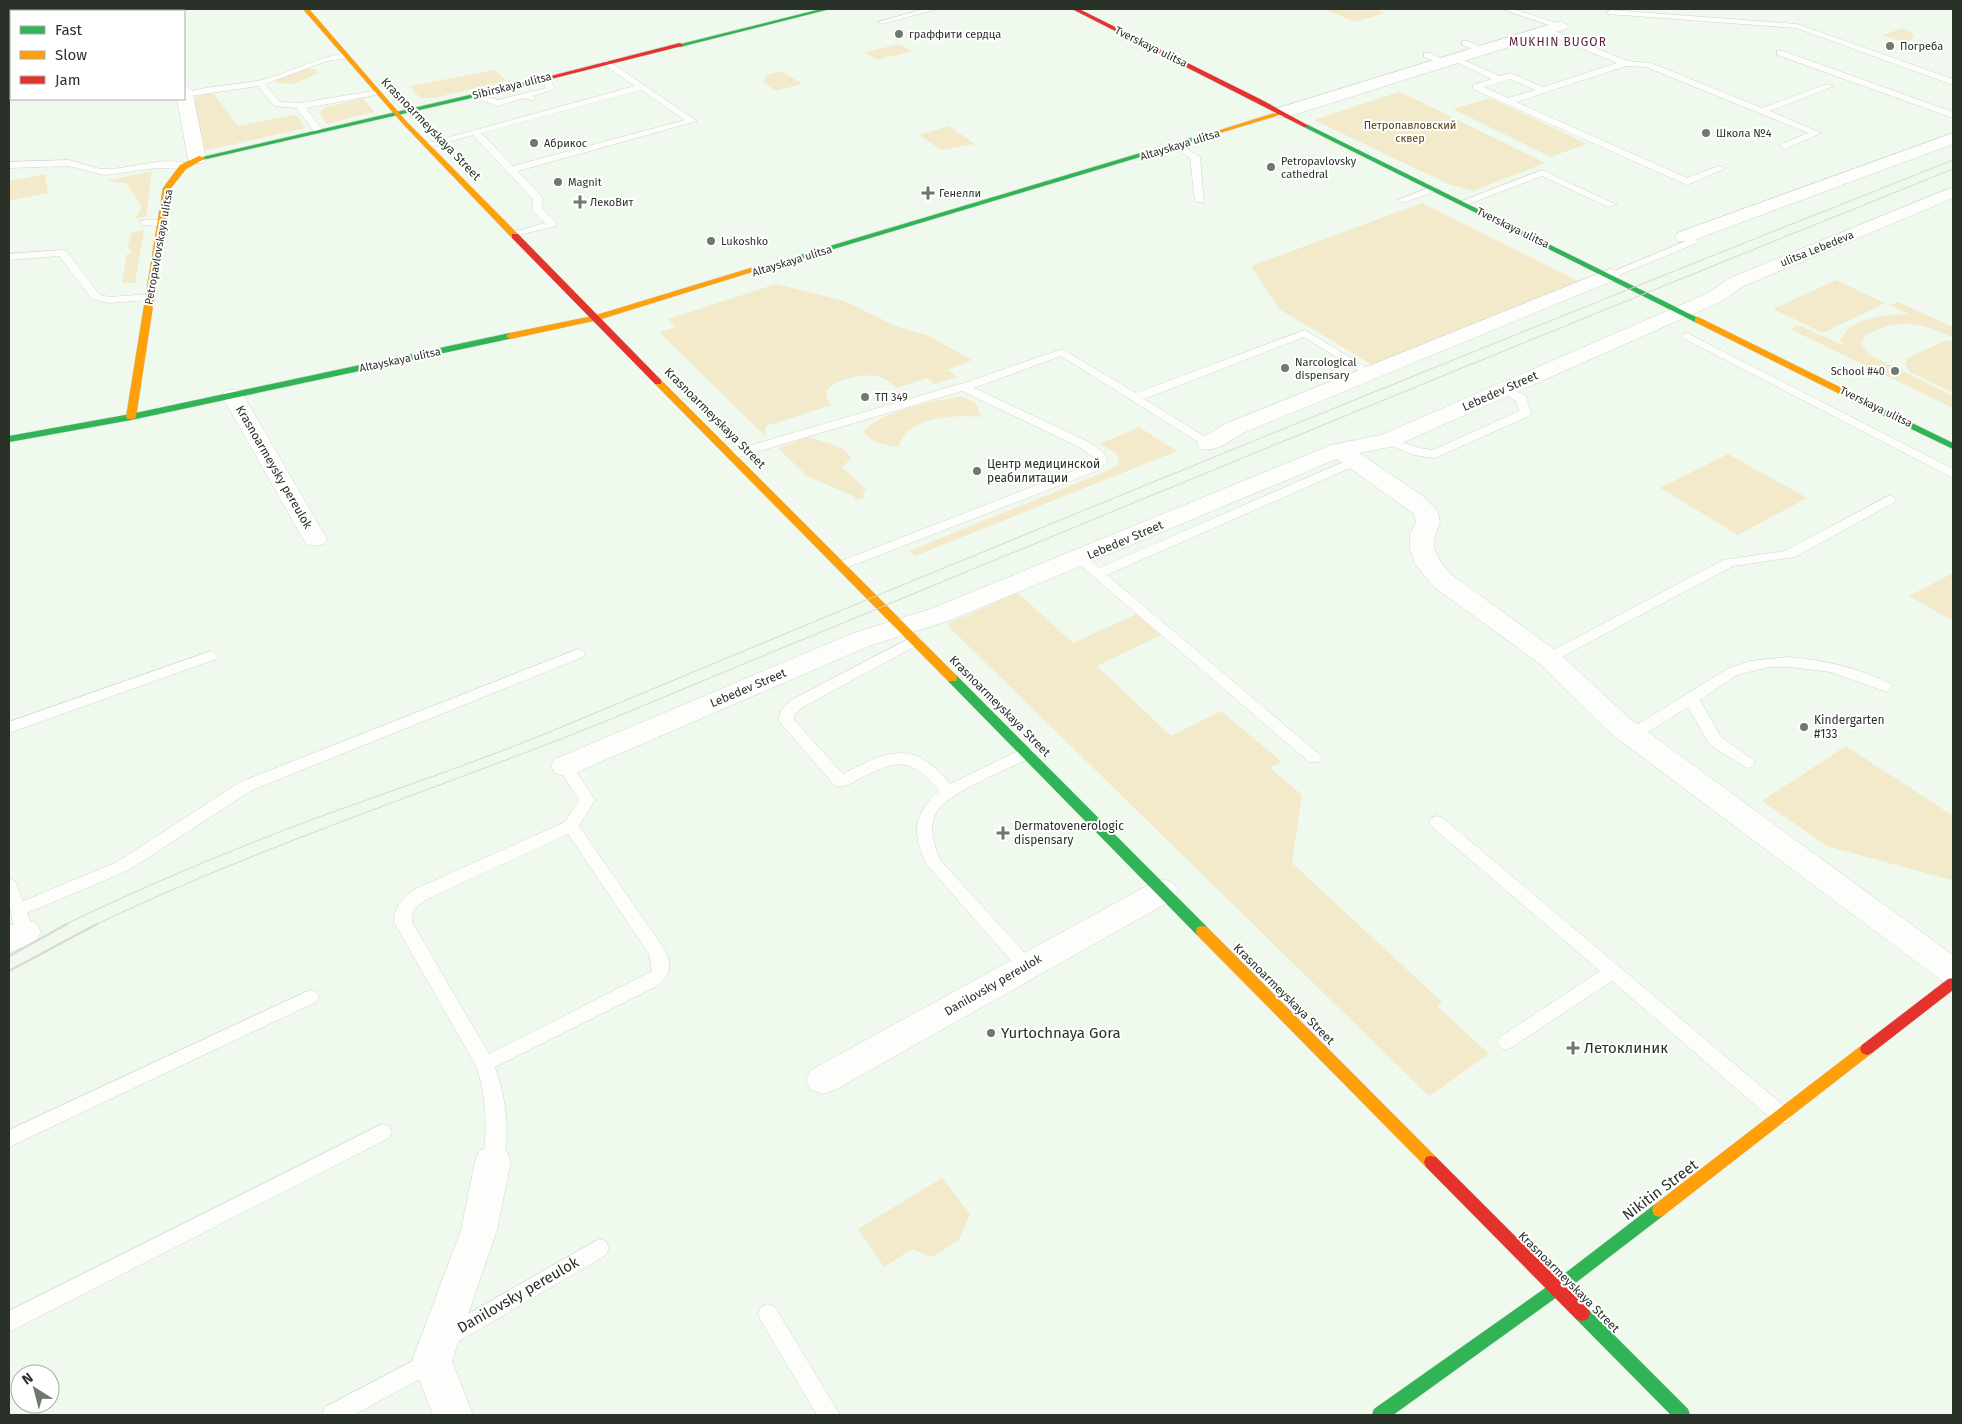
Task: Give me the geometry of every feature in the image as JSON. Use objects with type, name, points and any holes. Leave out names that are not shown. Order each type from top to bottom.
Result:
[{"type":"main road","name":"Krasnoarmeyskaya Street","points":[[306,9],[396,114],[595,318],[1682,1415]]},
{"type":"main road","name":"Sibirskaya ulitsa","points":[[190,162],[473,96],[827,9]]},
{"type":"main road","name":"Tverskaya ulitsa","points":[[1075,9],[1433,189],[1953,446]]},
{"type":"main road","name":"Altayskaya ulitsa","points":[[9,439],[233,396],[595,318],[1176,146],[1281,113]]},
{"type":"main road","name":"Petropavlovskaya ulitsa","points":[[131,417],[167,188],[175,173],[190,162]]},
{"type":"main road","name":"Nikitin Street","points":[[1380,1415],[1556,1289],[1953,983]]},
{"type":"street","name":"Altayskaya ulitsa","points":[[1281,113],[1553,28]]},
{"type":"street","points":[[185,100],[190,162]]},
{"type":"street","points":[[1688,239],[1953,138]]},
{"type":"street","name":"ulitsa Lebedeva","points":[[1683,311],[1713,298],[1737,282],[1953,192]]},
{"type":"street","points":[[1208,444],[1235,428],[1610,275]]},
{"type":"street","name":"Lebedev Street","points":[[565,766],[860,640],[909,633],[942,614],[1089,566],[1347,456],[1387,441],[1683,311]]},
{"type":"street","name":"Krasnoarmeysky pereulok","points":[[233,396],[315,539]]},
{"type":"street","points":[[1347,456],[1426,512],[1428,523],[1422,534],[1422,549],[1427,564],[1443,581],[1549,658],[1632,735],[1953,972]]},
{"type":"street","name":"Danilovsky pereulok","points":[[823,1080],[1163,891]]},
{"type":"street","name":"Danilovsky pereulok","points":[[434,1352],[479,1230],[493,1160]]},
{"type":"street","points":[[434,1352],[453,1415]]},
{"type":"lane","points":[[882,22],[933,9]]},
{"type":"lane","points":[[1506,9],[1553,28],[1625,62],[1648,66],[1816,133],[1785,146]]},
{"type":"lane","points":[[1624,13],[1636,9]]},
{"type":"lane","points":[[1611,12],[1796,26],[1953,82]]},
{"type":"lane","points":[[1465,43],[1483,50]]},
{"type":"lane","points":[[1780,53],[1953,115]]},
{"type":"lane","points":[[1427,55],[1500,79]]},
{"type":"lane","points":[[185,92],[260,83],[325,59],[346,56]]},
{"type":"lane","points":[[1509,102],[1625,62]]},
{"type":"lane","points":[[512,170],[692,121],[607,63]]},
{"type":"lane","points":[[1543,90],[1510,76],[1476,86],[1687,182],[1722,168]]},
{"type":"lane","points":[[473,96],[498,102],[529,97],[551,89],[546,78]]},
{"type":"lane","points":[[260,83],[278,104],[300,106],[376,92]]},
{"type":"lane","points":[[1762,112],[1830,86]]},
{"type":"lane","points":[[426,145],[643,88]]},
{"type":"lane","points":[[300,106],[318,131]]},
{"type":"lane","points":[[539,106],[547,112]]},
{"type":"lane","points":[[475,132],[538,198],[537,210],[552,224],[514,235]]},
{"type":"lane","points":[[1176,146],[1195,156],[1200,201]]},
{"type":"lane","name":"Sibirskaya ulitsa","points":[[9,165],[69,163],[104,172],[157,164],[190,162]]},
{"type":"lane","points":[[1462,203],[1542,173],[1612,204]]},
{"type":"lane","points":[[1402,200],[1433,189]]},
{"type":"lane","points":[[145,223],[162,223]]},
{"type":"lane","points":[[1610,275],[1688,239]]},
{"type":"lane","points":[[9,257],[62,253],[96,297],[109,300],[150,297]]},
{"type":"lane","points":[[1135,398],[1305,333],[1371,374]]},
{"type":"lane","points":[[1687,336],[1953,474]]},
{"type":"lane","points":[[732,455],[963,387],[1062,352],[1208,444]]},
{"type":"lane","points":[[841,566],[1094,467],[1101,462],[1101,457],[1085,445],[963,387]]},
{"type":"lane","points":[[1387,441],[1417,452],[1435,454],[1525,413],[1522,399],[1504,389]]},
{"type":"lane","points":[[1549,658],[1728,563],[1741,559],[1777,558],[1790,554],[1890,499]]},
{"type":"lane","points":[[1089,566],[1314,758]]},
{"type":"lane","points":[[909,633],[798,703],[786,714],[787,721],[841,782],[888,760],[902,757],[924,765],[948,792]]},
{"type":"lane","points":[[9,884],[17,927],[123,866],[246,786],[578,654]]},
{"type":"lane","points":[[9,728],[211,656]]},
{"type":"lane","points":[[1632,735],[1731,673],[1754,665],[1793,663],[1839,668],[1868,677],[1886,687]]},
{"type":"lane","points":[[1691,698],[1715,741],[1747,763]]},
{"type":"lane","points":[[1026,966],[935,864],[925,845],[925,822],[931,807],[948,792],[1027,753]]},
{"type":"lane","points":[[493,1160],[498,1108],[494,1088],[485,1064],[403,922],[402,914],[407,904],[419,895],[571,826],[587,800],[565,766]]},
{"type":"lane","points":[[1437,822],[1782,1116]]},
{"type":"lane","points":[[485,1064],[650,981],[660,974],[661,964],[657,952],[571,826]]},
{"type":"lane","points":[[1506,1042],[1613,971]]},
{"type":"lane","points":[[9,1140],[310,998]]},
{"type":"lane","points":[[9,1322],[382,1132]]},
{"type":"lane","name":"Danilovsky pereulok","points":[[434,1352],[599,1248]]},
{"type":"lane","points":[[768,1314],[829,1415]]},
{"type":"lane","points":[[333,1415],[434,1352]]},
{"type":"green space","points":[[1324,9],[1376,9],[1385,13],[1355,22]]},
{"type":"green space","points":[[1903,28],[1912,33],[1914,38],[1905,43],[1883,35]]},
{"type":"green space","points":[[899,44],[912,51],[877,60],[865,52]]},
{"type":"green space","points":[[306,69],[315,69],[319,73],[293,84],[276,83],[280,78]]},
{"type":"green space","points":[[496,70],[506,81],[434,98],[420,98],[410,86]]},
{"type":"green space","points":[[782,71],[802,84],[776,91],[763,82],[767,75]]},
{"type":"green space","name":"Петропавловский сквер","points":[[1399,92],[1545,163],[1473,191],[1448,184],[1314,120]]},
{"type":"green space","points":[[208,93],[214,94],[238,126],[293,115],[297,116],[306,128],[203,151],[194,97]]},
{"type":"green space","points":[[363,98],[374,112],[326,124],[320,112],[324,108]]},
{"type":"green space","points":[[1490,98],[1587,144],[1550,157],[1453,109]]},
{"type":"green space","points":[[949,126],[975,144],[941,150],[919,135]]},
{"type":"green space","points":[[152,171],[146,217],[134,219],[142,207],[127,183],[106,181]]},
{"type":"green space","points":[[45,174],[48,193],[9,201],[9,181]]},
{"type":"green space","points":[[1422,203],[1580,282],[1372,365],[1279,309],[1251,266]]},
{"type":"green space","points":[[144,230],[135,283],[122,283],[127,254],[132,253],[128,247],[131,233]]},
{"type":"green space","points":[[1836,280],[1885,303],[1823,333],[1773,309]]},
{"type":"green space","points":[[776,284],[844,301],[898,327],[929,336],[972,360],[948,370],[957,377],[934,384],[927,378],[896,388],[880,377],[862,376],[841,380],[827,390],[827,397],[832,405],[766,426],[765,436],[659,332],[676,327],[668,319]]},
{"type":"green space","points":[[1898,302],[1953,327],[1953,338],[1919,325],[1899,324],[1888,326],[1865,336],[1861,344],[1870,355],[1953,396],[1953,408],[1790,329],[1798,325],[1843,345],[1840,340],[1849,328],[1857,324],[1879,317],[1909,314],[1890,305]]},
{"type":"green space","points":[[1944,341],[1953,341],[1953,393],[1910,372],[1905,364],[1908,358]]},
{"type":"green space","points":[[959,397],[974,402],[981,417],[946,417],[922,423],[904,436],[899,447],[884,445],[871,439],[864,432],[870,425],[880,419],[907,408]]},
{"type":"green space","points":[[1139,427],[1177,451],[915,556],[909,551],[1116,466],[1119,460],[1116,453],[1100,444]]},
{"type":"green space","points":[[808,437],[838,447],[848,454],[851,459],[842,467],[867,490],[862,493],[866,497],[857,500],[853,496],[807,476],[778,448]]},
{"type":"green space","points":[[1728,454],[1807,498],[1738,535],[1660,488]]},
{"type":"green space","points":[[1951,574],[1953,574],[1953,621],[1909,596]]},
{"type":"green space","points":[[1018,593],[1073,643],[1139,613],[1163,634],[1097,666],[1171,736],[1221,711],[1282,762],[1270,768],[1302,795],[1292,863],[1442,1002],[1437,1006],[1489,1054],[1429,1096],[948,626],[949,623]]},
{"type":"green space","points":[[1846,746],[1953,816],[1953,878],[1951,880],[1827,846],[1762,801]]},
{"type":"green space","points":[[942,1178],[970,1214],[959,1240],[932,1257],[912,1249],[884,1267],[858,1229]]},
{"type":"tram line","points":[[64,925],[222,855],[319,817],[529,740],[1254,441],[1953,160]]},
{"type":"tram line","points":[[96,925],[226,867],[628,712],[1621,303],[1953,169]]},
{"type":"tram line","points":[[9,956],[67,924]]},
{"type":"tram line","points":[[9,971],[96,925]]},
{"type":"traffic: fast","points":[[680,45],[827,9]]},
{"type":"traffic: fast","points":[[202,158],[487,93]]},
{"type":"traffic: fast","points":[[1306,126],[1698,320]]},
{"type":"traffic: fast","points":[[764,267],[1211,134]]},
{"type":"traffic: fast","points":[[9,439],[131,417],[510,336]]},
{"type":"traffic: fast","points":[[1879,410],[1953,446]]},
{"type":"traffic: fast","points":[[952,678],[1202,931]]},
{"type":"traffic: fast","points":[[1380,1415],[1556,1289],[1659,1210]]},
{"type":"traffic: fast","points":[[1582,1314],[1682,1415]]},
{"type":"traffic: slow","points":[[306,9],[405,123],[515,236]]},
{"type":"traffic: slow","points":[[1211,134],[1281,113]]},
{"type":"traffic: slow","points":[[131,417],[167,188],[183,167],[202,158]]},
{"type":"traffic: slow","points":[[510,336],[595,318],[764,267]]},
{"type":"traffic: slow","points":[[1698,320],[1879,410]]},
{"type":"traffic: slow","points":[[658,382],[952,678]]},
{"type":"traffic: slow","points":[[1202,931],[1431,1162]]},
{"type":"traffic: slow","points":[[1659,1210],[1867,1049]]},
{"type":"traffic: jam","points":[[1075,9],[1258,100],[1306,126]]},
{"type":"traffic: jam","points":[[487,93],[680,45]]},
{"type":"traffic: jam","points":[[515,236],[658,382]]},
{"type":"traffic: jam","points":[[1867,1049],[1953,983]]},
{"type":"traffic: jam","points":[[1431,1162],[1582,1314]]},
{"type":"place","name":"граффити сердца","points":[[899,34]]},
{"type":"place","name":"Погреба","points":[[1890,46]]},
{"type":"place","name":"Школа №4","points":[[1706,133]]},
{"type":"place","name":"Абрикос","points":[[534,143]]},
{"type":"place","name":"Petropavlovsky cathedral","points":[[1271,167]]},
{"type":"place","name":"Magnit","points":[[558,182]]},
{"type":"place","name":"Генелли","points":[[928,193]]},
{"type":"place","name":"ЛекоВит","points":[[580,202]]},
{"type":"place","name":"Lukoshko","points":[[711,241]]},
{"type":"place","name":"Narcological dispensary","points":[[1285,368]]},
{"type":"place","name":"School #40","points":[[1895,371]]},
{"type":"place","name":"ТП 349","points":[[865,397]]},
{"type":"place","name":"Центр медицинской реабилитации","points":[[977,471]]},
{"type":"place","name":"Kindergarten #133","points":[[1804,727]]},
{"type":"place","name":"Dermatovenerologic dispensary","points":[[1003,833]]},
{"type":"place","name":"Yurtochnaya Gora","points":[[991,1033]]},
{"type":"place","name":"Летоклиник","points":[[1573,1048]]},
{"type":"district","name":"MUKHIN BUGOR","points":[[1558,42]]}]
